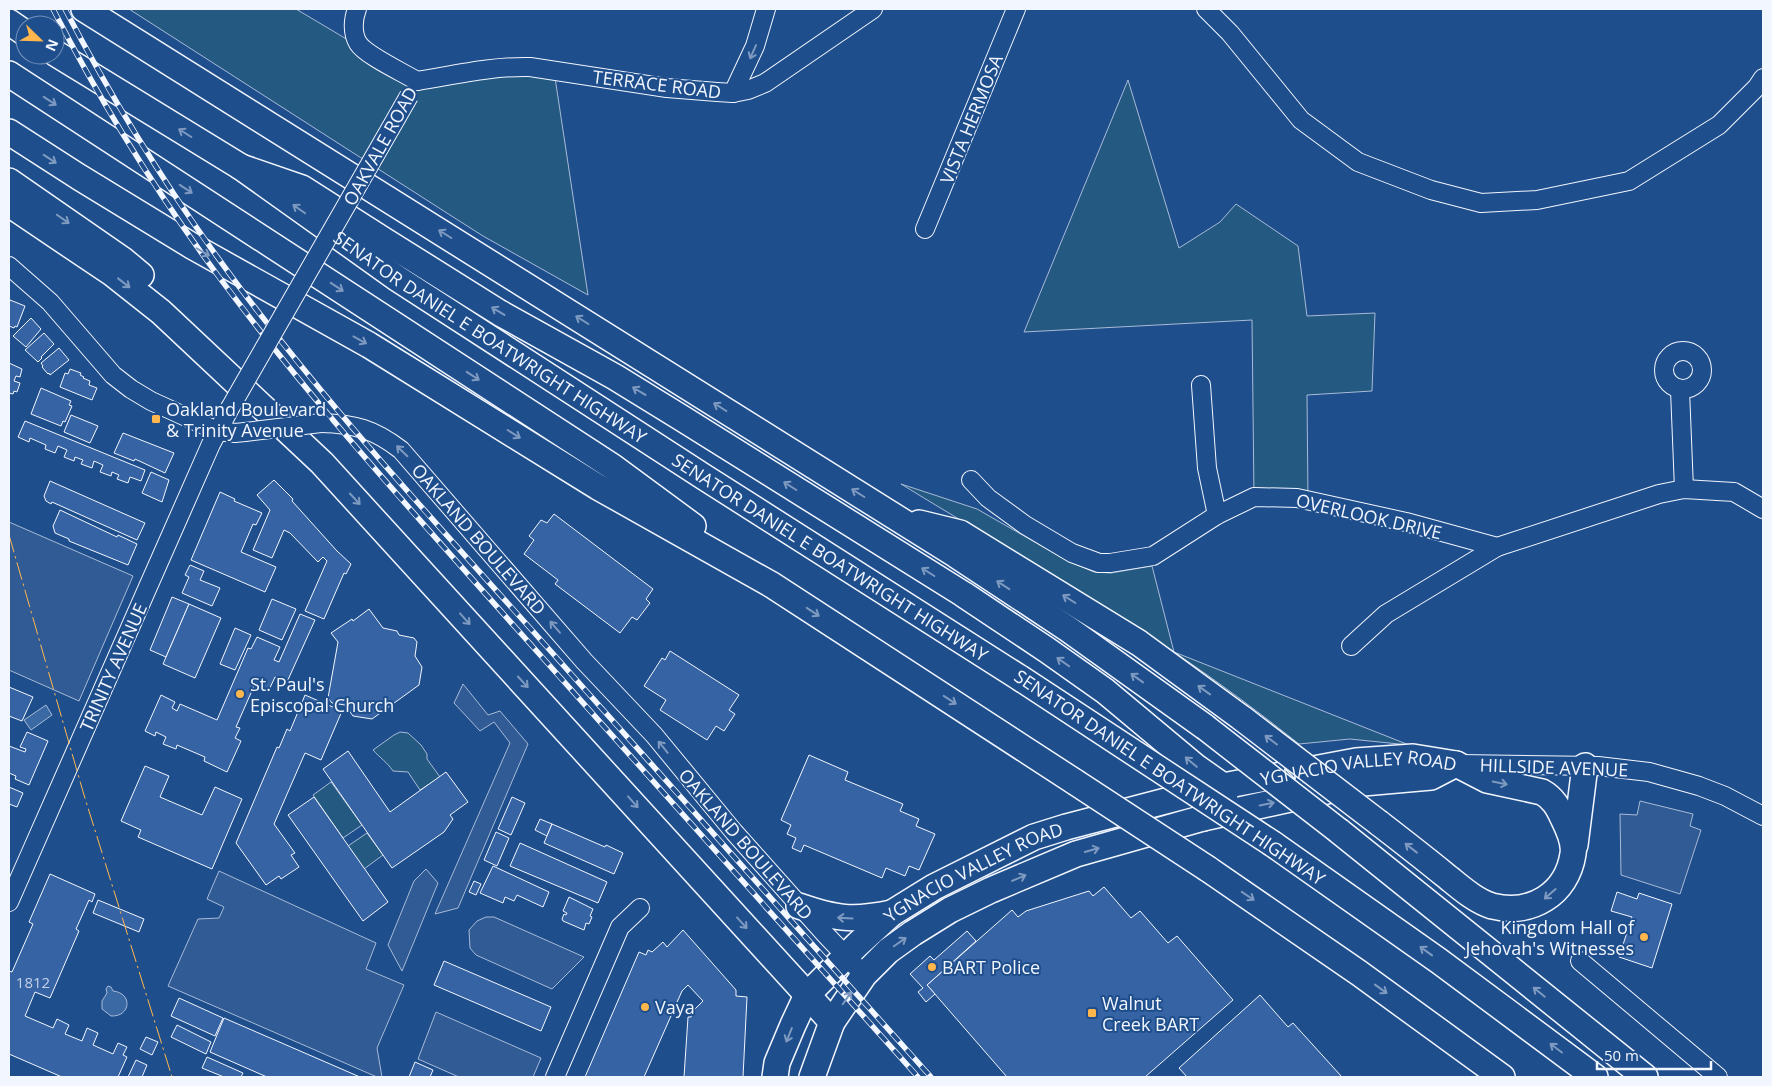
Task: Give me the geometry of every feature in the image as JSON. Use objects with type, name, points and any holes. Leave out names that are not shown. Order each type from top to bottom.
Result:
[{"type":"highway","points":[[84,9],[899,519],[1068,629],[1205,727],[1339,831],[1646,1077]]},
{"type":"highway","name":"SENATOR DANIEL E BOATWRIGHT HIGHWAY","points":[[65,58],[241,167],[398,279],[1020,678],[1273,844],[1446,966],[1595,1077]]},
{"type":"highway","points":[[9,74],[614,467],[772,585]]},
{"type":"highway","points":[[9,132],[172,234],[369,346],[598,487],[772,585],[1208,869],[1359,973],[1502,1077]]},
{"type":"highway","points":[[241,167],[302,188],[384,242],[455,285],[656,402],[935,576],[1076,670],[1133,714],[1196,767],[1223,786],[1225,793],[1224,803],[1203,818]]},
{"type":"highway","points":[[9,181],[123,260],[215,338],[264,391],[322,463],[832,1022]]},
{"type":"highway","points":[[9,204],[113,274],[161,312],[322,463]]},
{"type":"highway","points":[[899,519],[960,533],[1050,587],[1139,644],[1243,719],[1469,894],[1491,906],[1516,909],[1535,905],[1552,894],[1566,877],[1574,853],[1585,766]]},
{"type":"highway","name":"YGNACIO VALLEY ROAD","points":[[775,1077],[778,1063],[807,995],[845,955],[892,913],[934,888],[1034,837],[1223,786],[1356,761],[1413,757],[1456,764]]},
{"type":"highway","points":[[1456,764],[1487,780],[1542,792],[1548,796],[1557,805],[1569,829],[1574,853]]},
{"type":"highway","name":"YGNACIO VALLEY ROAD","points":[[812,1077],[832,1022],[864,975],[888,951],[912,933],[950,910],[991,890],[1076,854],[1203,818],[1363,782],[1431,777],[1456,764]]},
{"type":"highway","points":[[799,906],[838,918],[871,917],[892,913]]},
{"type":"street","name":"OAKVALE ROAD","points":[[217,431],[413,89],[358,44],[354,30],[354,16],[357,9]]},
{"type":"street","points":[[733,93],[756,46],[766,9]]},
{"type":"street","name":"TERRACE ROAD","points":[[413,89],[486,69],[510,66],[530,67],[667,88],[733,93],[748,90],[765,83],[873,9]]},
{"type":"street","name":"VISTA HERMOSA","points":[[925,229],[1016,9]]},
{"type":"street","points":[[1206,9],[1230,32],[1301,120],[1358,162],[1431,190],[1481,203],[1537,200],[1629,181],[1719,125],[1757,87],[1763,78]]},
{"type":"street","name":"OAKLAND BOULEVARD","points":[[9,266],[50,302],[113,375],[131,389],[152,401],[217,431],[235,433],[321,422],[340,423],[370,430],[387,438],[402,450],[584,661],[654,735],[707,801],[799,906],[864,975]]},
{"type":"street","points":[[1201,385],[1207,468],[1217,515]]},
{"type":"street","points":[[1680,390],[1684,489]]},
{"type":"street","name":"TRINITY AVENUE","points":[[9,902],[217,431]]},
{"type":"street","name":"OVERLOOK DRIVE","points":[[971,480],[988,498],[1025,525],[1072,553],[1099,563],[1153,556],[1217,515],[1254,497],[1297,498],[1406,522],[1497,547]]},
{"type":"street","points":[[1351,646],[1386,614],[1497,547],[1659,494],[1684,489],[1734,492],[1763,509]]},
{"type":"street","name":"HILLSIDE AVENUE","points":[[1456,764],[1615,767],[1649,772],[1725,796],[1763,816]]},
{"type":"street","points":[[555,1077],[620,927],[640,908]]},
{"type":"street","points":[[1580,961],[1718,1077]]},
{"type":"shaded area","points":[[129,9],[296,9],[417,81],[554,71],[588,295],[483,236]]},
{"type":"shaded area","points":[[1128,80],[1179,248],[1220,222],[1236,204],[1298,246],[1307,316],[1375,313],[1372,391],[1307,395],[1308,500],[1254,497],[1252,320],[1024,332]]},
{"type":"shaded area","points":[[901,484],[977,509],[1066,560],[1094,572],[1111,573],[1152,566],[1174,652],[1073,587]]},
{"type":"shaded area","points":[[9,522],[133,576],[79,701],[9,670]]},
{"type":"shaded area","points":[[1174,652],[1409,745],[1350,739],[1299,744],[1238,697]]},
{"type":"shaded area","points":[[463,684],[488,715],[500,711],[528,744],[458,908],[435,914],[510,743],[494,722],[480,731],[454,703]]},
{"type":"shaded area","points":[[46,705],[52,715],[31,730],[24,720]]},
{"type":"shaded area","points":[[400,732],[408,733],[421,745],[427,754],[427,759],[440,777],[420,790],[408,772],[393,771],[373,750]]},
{"type":"shaded area","points":[[331,782],[362,825],[343,838],[313,795]]},
{"type":"shaded area","points":[[1640,801],[1693,814],[1690,826],[1701,830],[1680,894],[1621,875],[1620,814],[1637,815]]},
{"type":"shaded area","points":[[367,833],[383,855],[364,869],[348,846]]},
{"type":"shaded area","points":[[426,869],[438,883],[402,971],[388,945],[414,881]]},
{"type":"shaded area","points":[[219,871],[376,943],[366,969],[404,985],[377,1048],[382,1077],[377,1077],[168,986],[198,919],[219,918],[224,907],[207,899]]},
{"type":"shaded area","points":[[486,917],[494,917],[584,957],[552,989],[476,955],[470,948],[469,930],[477,921]]},
{"type":"shaded area","points":[[108,986],[113,991],[124,996],[127,1005],[123,1013],[111,1016],[102,1009],[102,1001],[107,993],[106,989]]},
{"type":"shaded area","points":[[436,1012],[541,1058],[533,1077],[459,1077],[418,1059]]},
{"type":"building","points":[[10,300],[25,306],[17,327],[15,326],[14,328],[9,326]]},
{"type":"building","points":[[31,318],[41,329],[26,347],[13,336]]},
{"type":"building","points":[[44,333],[54,344],[38,362],[25,350]]},
{"type":"building","points":[[59,348],[69,360],[50,375],[42,367],[41,363]]},
{"type":"building","points":[[9,363],[22,369],[20,377],[16,376],[14,381],[20,383],[17,392],[14,391],[13,394],[9,393]]},
{"type":"building","points":[[70,369],[81,373],[80,375],[83,378],[90,381],[89,385],[97,388],[92,400],[60,387],[65,373],[68,374]]},
{"type":"building","points":[[41,388],[71,401],[69,405],[72,406],[65,422],[63,421],[61,426],[31,414]]},
{"type":"building","points":[[71,415],[98,426],[90,443],[64,432]]},
{"type":"building","points":[[25,421],[145,470],[141,481],[130,477],[128,483],[117,479],[119,475],[112,472],[111,476],[100,472],[103,465],[94,461],[92,468],[81,464],[83,460],[75,457],[74,461],[64,457],[67,450],[58,446],[55,453],[45,449],[46,445],[30,438],[29,442],[18,437]]},
{"type":"building","points":[[123,433],[174,453],[165,473],[135,459],[134,461],[114,453]]},
{"type":"building","points":[[151,472],[169,480],[162,502],[142,493]]},
{"type":"building","points":[[274,480],[293,499],[292,501],[337,551],[351,564],[346,574],[344,573],[324,619],[305,611],[327,561],[323,557],[318,562],[290,533],[284,530],[272,558],[253,550],[270,510],[257,495]]},
{"type":"building","points":[[50,481],[145,523],[137,540],[46,501],[44,496]]},
{"type":"building","points":[[220,492],[235,499],[234,501],[262,513],[256,525],[253,524],[241,552],[276,567],[265,592],[191,560]]},
{"type":"building","points":[[60,510],[117,537],[118,535],[137,544],[128,565],[69,541],[69,539],[55,533],[53,526]]},
{"type":"building","points":[[554,514],[653,589],[646,599],[650,603],[637,620],[632,617],[620,633],[555,584],[558,580],[524,554],[534,540],[529,536],[541,520],[547,523]]},
{"type":"building","points":[[190,565],[204,571],[200,580],[220,588],[212,606],[182,593],[189,577],[185,575]]},
{"type":"building","points":[[172,597],[189,604],[166,657],[150,650]]},
{"type":"building","points":[[272,599],[296,609],[282,640],[259,630]]},
{"type":"building","points":[[189,604],[221,618],[195,678],[163,664]]},
{"type":"building","points":[[369,609],[383,628],[397,631],[399,635],[414,638],[417,642],[415,656],[422,667],[419,685],[372,719],[353,716],[345,705],[332,703],[328,698],[338,642],[331,633],[352,619],[353,621]]},
{"type":"building","name":"St. Paul's Episcopal Church","points":[[300,614],[315,620],[287,682],[275,677],[268,692],[254,686],[236,727],[240,728],[235,738],[241,741],[227,772],[204,761],[205,757],[177,745],[176,749],[163,744],[166,737],[156,732],[155,736],[145,731],[161,695],[175,702],[172,708],[177,711],[180,704],[217,720],[248,648],[251,649],[257,637],[280,647],[274,660],[279,662]]},
{"type":"building","points":[[235,628],[251,635],[235,670],[220,664]]},
{"type":"building","points":[[670,651],[739,695],[729,710],[735,714],[724,731],[716,726],[707,740],[660,710],[666,700],[644,686],[662,658],[665,660]]},
{"type":"building","points":[[9,687],[33,697],[22,721],[9,716]]},
{"type":"building","points":[[305,695],[342,711],[321,760],[305,753],[274,824],[295,853],[291,855],[299,867],[281,879],[279,876],[266,885],[236,843],[277,747],[279,748],[287,729],[290,731]]},
{"type":"building","points":[[27,732],[48,741],[29,785],[15,779],[16,776],[9,773],[9,746],[25,752],[26,749],[20,747]]},
{"type":"building","points":[[348,751],[390,812],[446,772],[468,802],[450,815],[453,819],[444,832],[392,868],[323,769]]},
{"type":"building","points":[[809,755],[848,772],[845,780],[903,804],[900,811],[919,819],[916,826],[935,834],[919,870],[909,866],[905,876],[886,868],[882,878],[804,845],[801,852],[792,848],[796,838],[787,834],[791,825],[781,820]]},
{"type":"building","points":[[145,766],[169,776],[160,797],[202,815],[215,787],[242,799],[212,869],[138,837],[141,830],[121,821]]},
{"type":"building","points":[[9,787],[23,793],[17,807],[9,804]]},
{"type":"building","points":[[314,797],[388,902],[363,921],[288,815]]},
{"type":"building","points":[[512,797],[525,803],[511,835],[498,829]]},
{"type":"building","points":[[540,819],[552,824],[547,836],[535,830]]},
{"type":"building","points":[[552,824],[623,853],[614,874],[544,843]]},
{"type":"building","points":[[496,832],[509,838],[497,866],[484,860]]},
{"type":"building","points":[[520,843],[607,882],[598,903],[510,866]]},
{"type":"building","points":[[493,866],[549,892],[543,907],[517,895],[514,901],[505,897],[503,903],[480,893]]},
{"type":"building","points":[[50,874],[95,894],[92,902],[89,900],[76,929],[79,931],[50,998],[35,992],[25,1016],[53,1028],[57,1019],[69,1025],[65,1034],[82,1041],[87,1028],[98,1033],[93,1045],[113,1054],[118,1043],[127,1047],[123,1055],[127,1057],[118,1077],[62,1077],[9,1054],[9,971],[12,972],[33,924],[29,922]]},
{"type":"building","points":[[474,881],[481,884],[476,895],[469,892]]},
{"type":"building","points":[[1104,887],[1131,918],[1140,911],[1168,943],[1177,936],[1233,1000],[1145,1077],[1007,1077],[927,985],[1012,910],[1018,917],[1026,911],[1089,891],[1093,896]]},
{"type":"building","name":"Kingdom Hall of Jehovah's Witnesses","points":[[1617,892],[1637,899],[1639,893],[1672,904],[1652,968],[1619,957],[1632,917],[1611,911]]},
{"type":"building","points":[[569,897],[593,909],[589,924],[586,923],[584,930],[562,919],[564,914],[566,915],[567,913],[563,911]]},
{"type":"building","points":[[98,900],[144,919],[139,932],[93,913]]},
{"type":"building","name":"Vaya","points":[[683,930],[736,990],[736,996],[747,997],[743,1077],[684,1077],[688,1017],[691,1017],[692,1012],[703,1001],[688,985],[682,991],[644,1077],[585,1077],[639,952],[646,955],[648,950],[652,952],[663,942],[667,947]]},
{"type":"building","name":"BART Police","points":[[967,931],[976,941],[927,985],[935,994],[926,1002],[918,992],[923,988],[910,974],[930,956],[934,960]]},
{"type":"building","points":[[444,961],[551,1007],[541,1031],[434,985]]},
{"type":"building","points":[[1260,995],[1288,1027],[1293,1023],[1342,1077],[1187,1077],[1179,1068]]},
{"type":"building","points":[[179,998],[223,1018],[215,1036],[171,1016]]},
{"type":"building","points":[[224,1018],[360,1077],[267,1077],[210,1052]]},
{"type":"building","points":[[177,1025],[211,1042],[206,1054],[171,1037]]},
{"type":"building","points":[[146,1037],[158,1042],[152,1055],[140,1049]]},
{"type":"building","points":[[207,1057],[243,1073],[241,1077],[224,1077],[202,1068]]},
{"type":"building","points":[[136,1060],[147,1065],[142,1077],[128,1077]]},
{"type":"building","points":[[415,1062],[433,1070],[430,1077],[409,1077]]},
{"type":"railway","points":[[53,9],[88,74],[145,170],[208,262],[281,357],[436,539],[918,1077]]},
{"type":"railway","points":[[65,9],[117,102],[173,193],[213,251],[289,352],[370,449],[931,1077]]},
{"type":"power","points":[[9,535],[84,795],[172,1077]]},
{"type":"place","name":"Oakland Boulevard & Trinity Avenue","points":[[156,419]]},
{"type":"place","name":"St. Paul's Episcopal Church","points":[[240,694]]},
{"type":"place","name":"Kingdom Hall of Jehovah's Witnesses","points":[[1644,937]]},
{"type":"place","name":"BART Police","points":[[932,967]]},
{"type":"place","name":"Vaya","points":[[645,1007]]},
{"type":"place","name":"Walnut Creek BART","points":[[1092,1013]]}]
